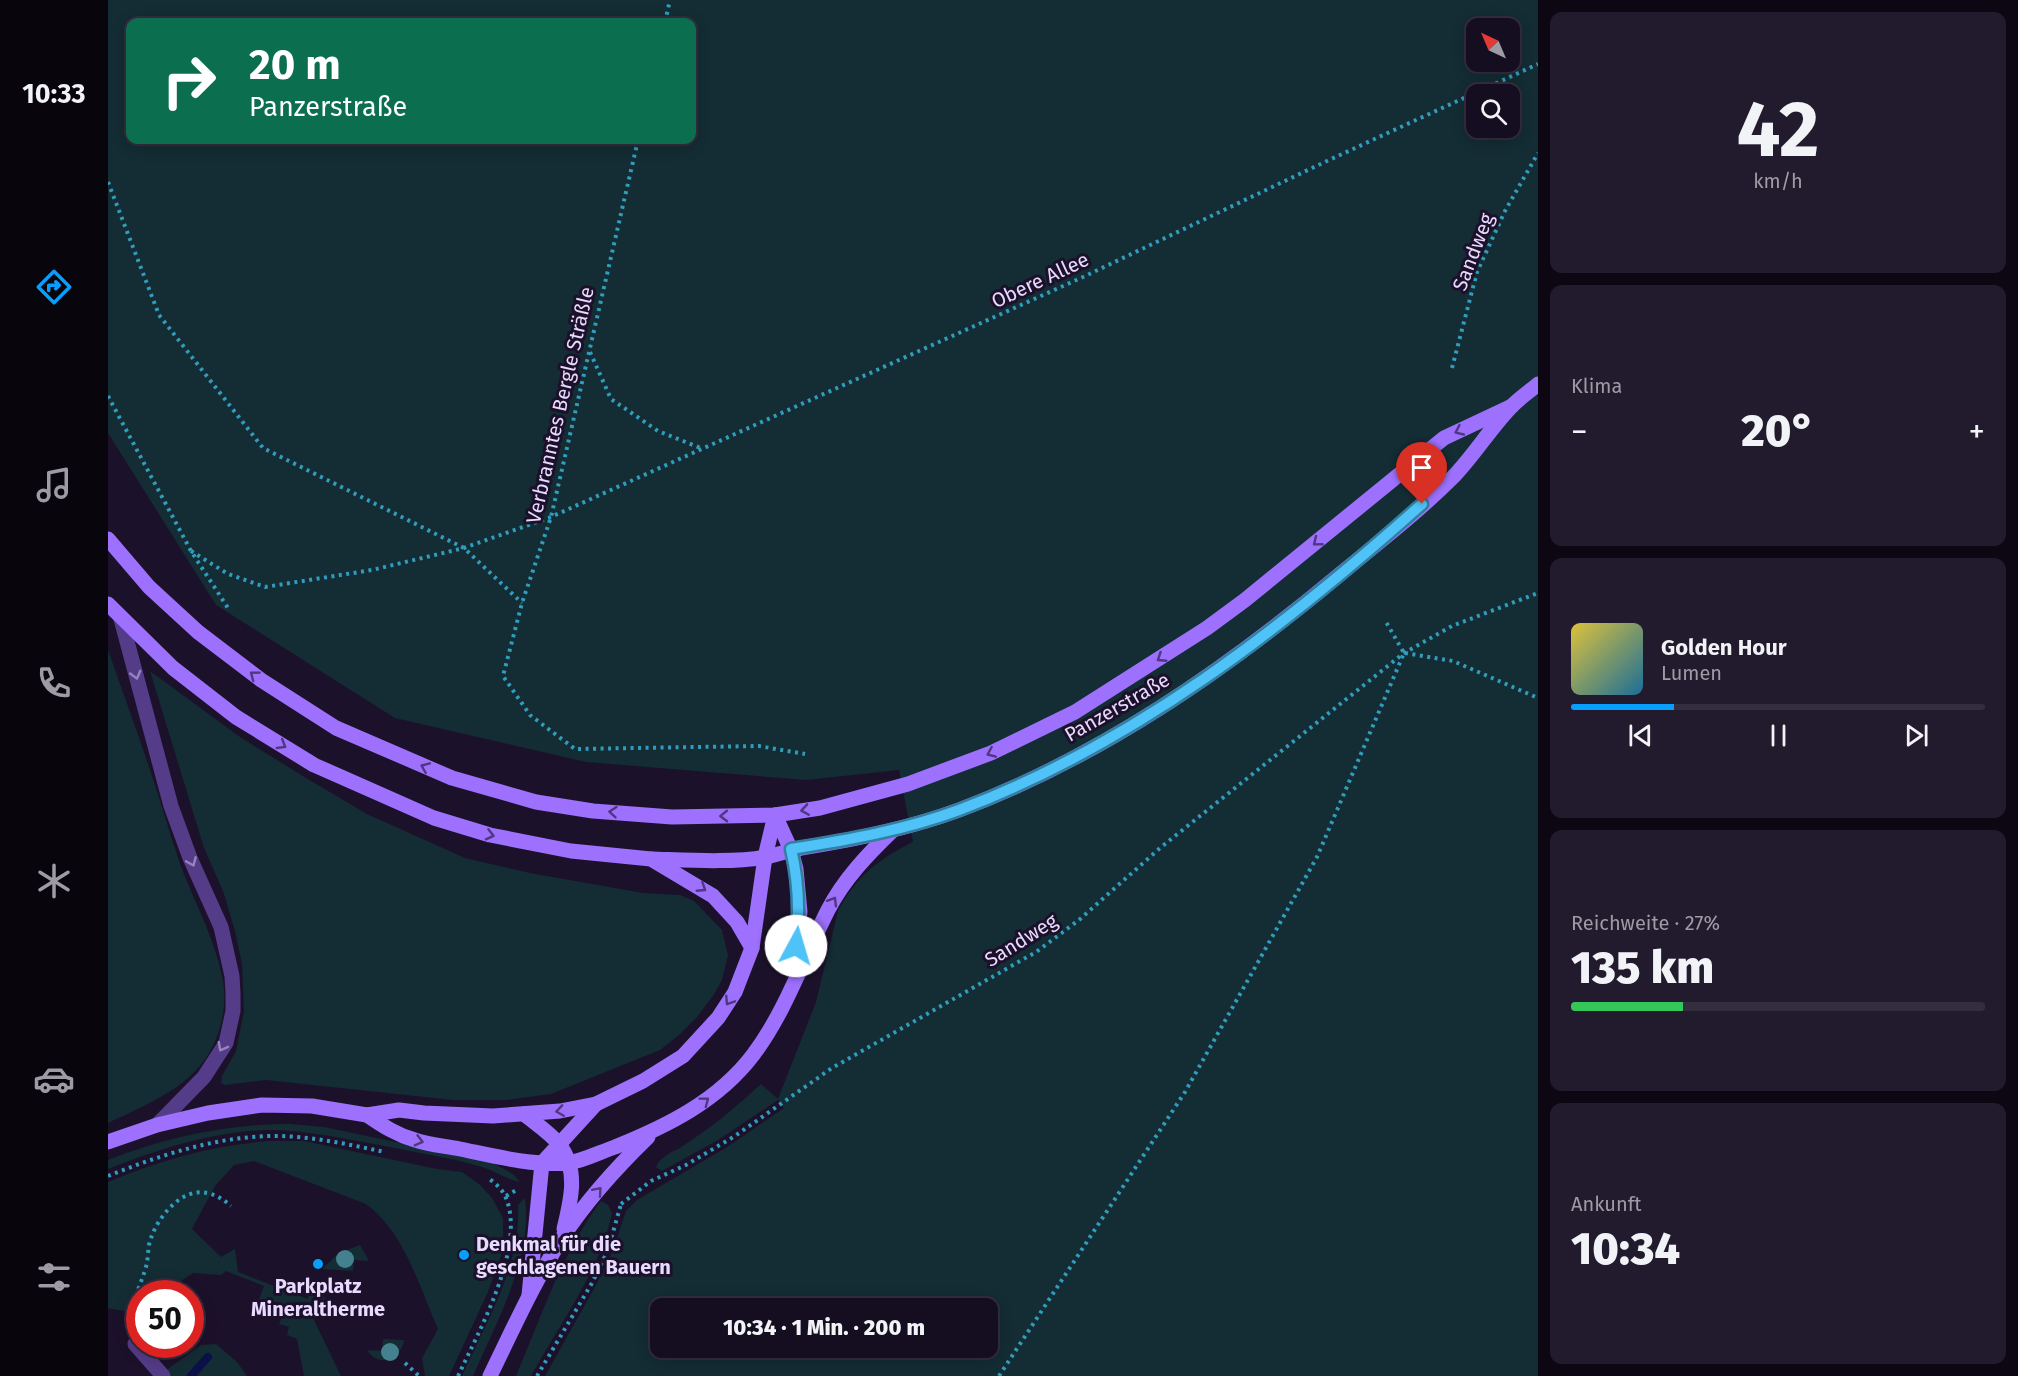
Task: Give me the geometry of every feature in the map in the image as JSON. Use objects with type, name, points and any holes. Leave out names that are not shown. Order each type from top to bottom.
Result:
[{"type":"main road","name":"Panzerstraße","points":[[108,604],[173,668],[236,717],[314,765],[434,818],[490,835],[571,851],[699,861],[765,857],[791,849],[893,830],[959,810],[1045,773],[1171,701],[1224,666],[1298,610],[1389,534],[1454,475],[1512,406],[1538,384]]},
{"type":"main road","name":"Panzerstraße","points":[[108,539],[149,587],[198,632],[261,680],[336,728],[452,778],[536,802],[593,811],[672,817],[776,815],[820,808],[908,784],[991,753],[1075,712],[1162,658],[1216,621],[1444,438],[1512,406]]},
{"type":"main road","points":[[776,815],[791,849],[796,869],[800,912],[796,946],[798,973]]},
{"type":"main road","points":[[108,1142],[157,1125],[208,1113],[262,1106],[312,1106],[367,1115],[399,1110],[493,1116],[560,1111],[596,1104],[643,1081],[683,1056],[718,1018],[735,992],[752,948],[765,857],[776,815]]},
{"type":"main road","points":[[367,1115],[388,1129],[416,1141],[542,1163],[569,1163],[654,1131],[671,1122],[708,1099],[743,1068],[773,1026],[828,909],[854,871],[893,830]]},
{"type":"main road","points":[[651,859],[713,896],[737,922],[752,948]]},
{"type":"main road","points":[[529,1295],[542,1163],[596,1104]]},
{"type":"main road","points":[[524,1114],[558,1143],[569,1163],[572,1180],[571,1199],[562,1238]]},
{"type":"main road","points":[[490,1376],[529,1295],[562,1238],[630,1154],[654,1131]]},
{"type":"lane","points":[[122,619],[171,806],[189,858],[220,927],[232,976],[233,1011],[226,1043],[204,1077],[157,1125]]},
{"type":"lane","points":[[147,1358],[163,1376]]},
{"type":"path","points":[[666,18],[670,0]]},
{"type":"path","name":"Obere Allee","points":[[190,551],[228,574],[265,587],[372,570],[464,548],[551,517],[1083,278],[1538,64]]},
{"type":"path","name":"Verbranntes Bergle Sträßle","points":[[637,144],[551,517],[522,603],[503,676],[530,715],[575,749],[759,746],[805,754]]},
{"type":"path","name":"Sandweg","points":[[1452,368],[1477,272],[1504,211],[1538,153]]},
{"type":"path","points":[[108,182],[159,315],[263,448],[464,548],[522,603]]},
{"type":"path","points":[[589,351],[611,399],[658,431],[703,449]]},
{"type":"path","points":[[108,396],[190,551],[228,608]]},
{"type":"path","name":"Sandweg","points":[[537,1376],[609,1250],[621,1204],[651,1181],[686,1165],[735,1136],[832,1068],[1036,952],[1079,920],[1160,848],[1404,653],[1452,626],[1538,593]]},
{"type":"path","points":[[1386,622],[1404,653]]},
{"type":"path","points":[[1404,653],[1453,661],[1538,698]]},
{"type":"path","points":[[999,1376],[1185,1092],[1317,857],[1404,653]]},
{"type":"path","points":[[108,1176],[191,1147],[239,1138],[282,1136],[316,1139],[396,1154]]},
{"type":"path","points":[[458,1376],[500,1282],[512,1236],[511,1216],[506,1197],[484,1175]]},
{"type":"path","points":[[141,1280],[146,1267],[150,1240],[157,1223],[170,1207],[191,1193],[205,1192],[231,1206]]},
{"type":"path","points":[[405,1363],[418,1376]]},
{"type":"shaded area","points":[[108,0],[1538,0],[1538,1376],[545,1376],[596,1285],[613,1250],[626,1211],[637,1200],[727,1147],[784,1108],[778,1100],[718,1140],[662,1171],[656,1167],[663,1157],[692,1140],[761,1084],[778,1099],[816,1002],[838,911],[860,878],[879,862],[913,842],[899,770],[806,780],[586,762],[395,718],[216,605],[108,433]]},
{"type":"shaded area","points":[[108,650],[148,763],[179,861],[214,947],[224,986],[224,1007],[213,1046],[199,1067],[188,1078],[163,1096],[108,1123]]},
{"type":"shaded area","points":[[150,671],[240,737],[306,778],[367,814],[465,858],[530,873],[643,893],[680,895],[694,901],[722,930],[728,955],[722,980],[697,1017],[660,1050],[551,1094],[506,1100],[453,1100],[266,1080],[224,1085],[221,1082],[222,1076],[236,1051],[244,1011],[242,964],[223,891],[204,848]]},
{"type":"shaded area","points":[[290,1124],[324,1127],[491,1162],[513,1174],[520,1182],[482,1167],[444,1157],[337,1137],[281,1130],[247,1131],[206,1138],[145,1155],[108,1169],[108,1160],[197,1133],[243,1126]]},
{"type":"shaded area","points":[[304,1141],[437,1169],[462,1172],[479,1184],[492,1198],[503,1218],[503,1250],[488,1292],[449,1376],[425,1376],[422,1358],[438,1329],[410,1261],[380,1216],[366,1204],[254,1161],[234,1165],[215,1186],[192,1229],[221,1257],[235,1249],[238,1272],[308,1299],[307,1279],[320,1291],[325,1299],[312,1316],[341,1376],[304,1376],[297,1339],[287,1335],[289,1327],[279,1324],[282,1317],[272,1313],[274,1307],[258,1302],[264,1286],[226,1271],[221,1275],[193,1273],[182,1280],[126,1280],[126,1312],[108,1308],[108,1182],[187,1155],[248,1143]]},
{"type":"shaded area","points":[[525,1198],[526,1220],[523,1243],[511,1289],[473,1376],[462,1376],[508,1272],[514,1250],[518,1205]]},
{"type":"shaded area","points":[[601,1201],[608,1205],[612,1213],[606,1235],[588,1277],[531,1376],[516,1376],[564,1264],[587,1221]]},
{"type":"shaded area","points":[[360,1245],[369,1261],[354,1260],[353,1271],[322,1269],[339,1253]]},
{"type":"shaded area","points":[[383,1339],[404,1340],[402,1347],[394,1357],[377,1359],[367,1350],[382,1351]]},
{"type":"shaded area","points":[[216,1344],[237,1362],[247,1376],[158,1376],[183,1358],[204,1358],[204,1345]]},
{"type":"waterway","points":[[191,1376],[208,1357]]},
{"type":"place","name":"Denkmal für die geschlagenen Bauern","points":[[464,1255]]},
{"type":"place","name":"Parkplatz Mineraltherme","points":[[318,1264]]},
{"type":"route","points":[[796,946],[800,912],[796,869],[791,849],[839,842],[893,830],[959,810],[1045,773],[1108,739],[1224,666],[1298,610],[1422,504]]}]
